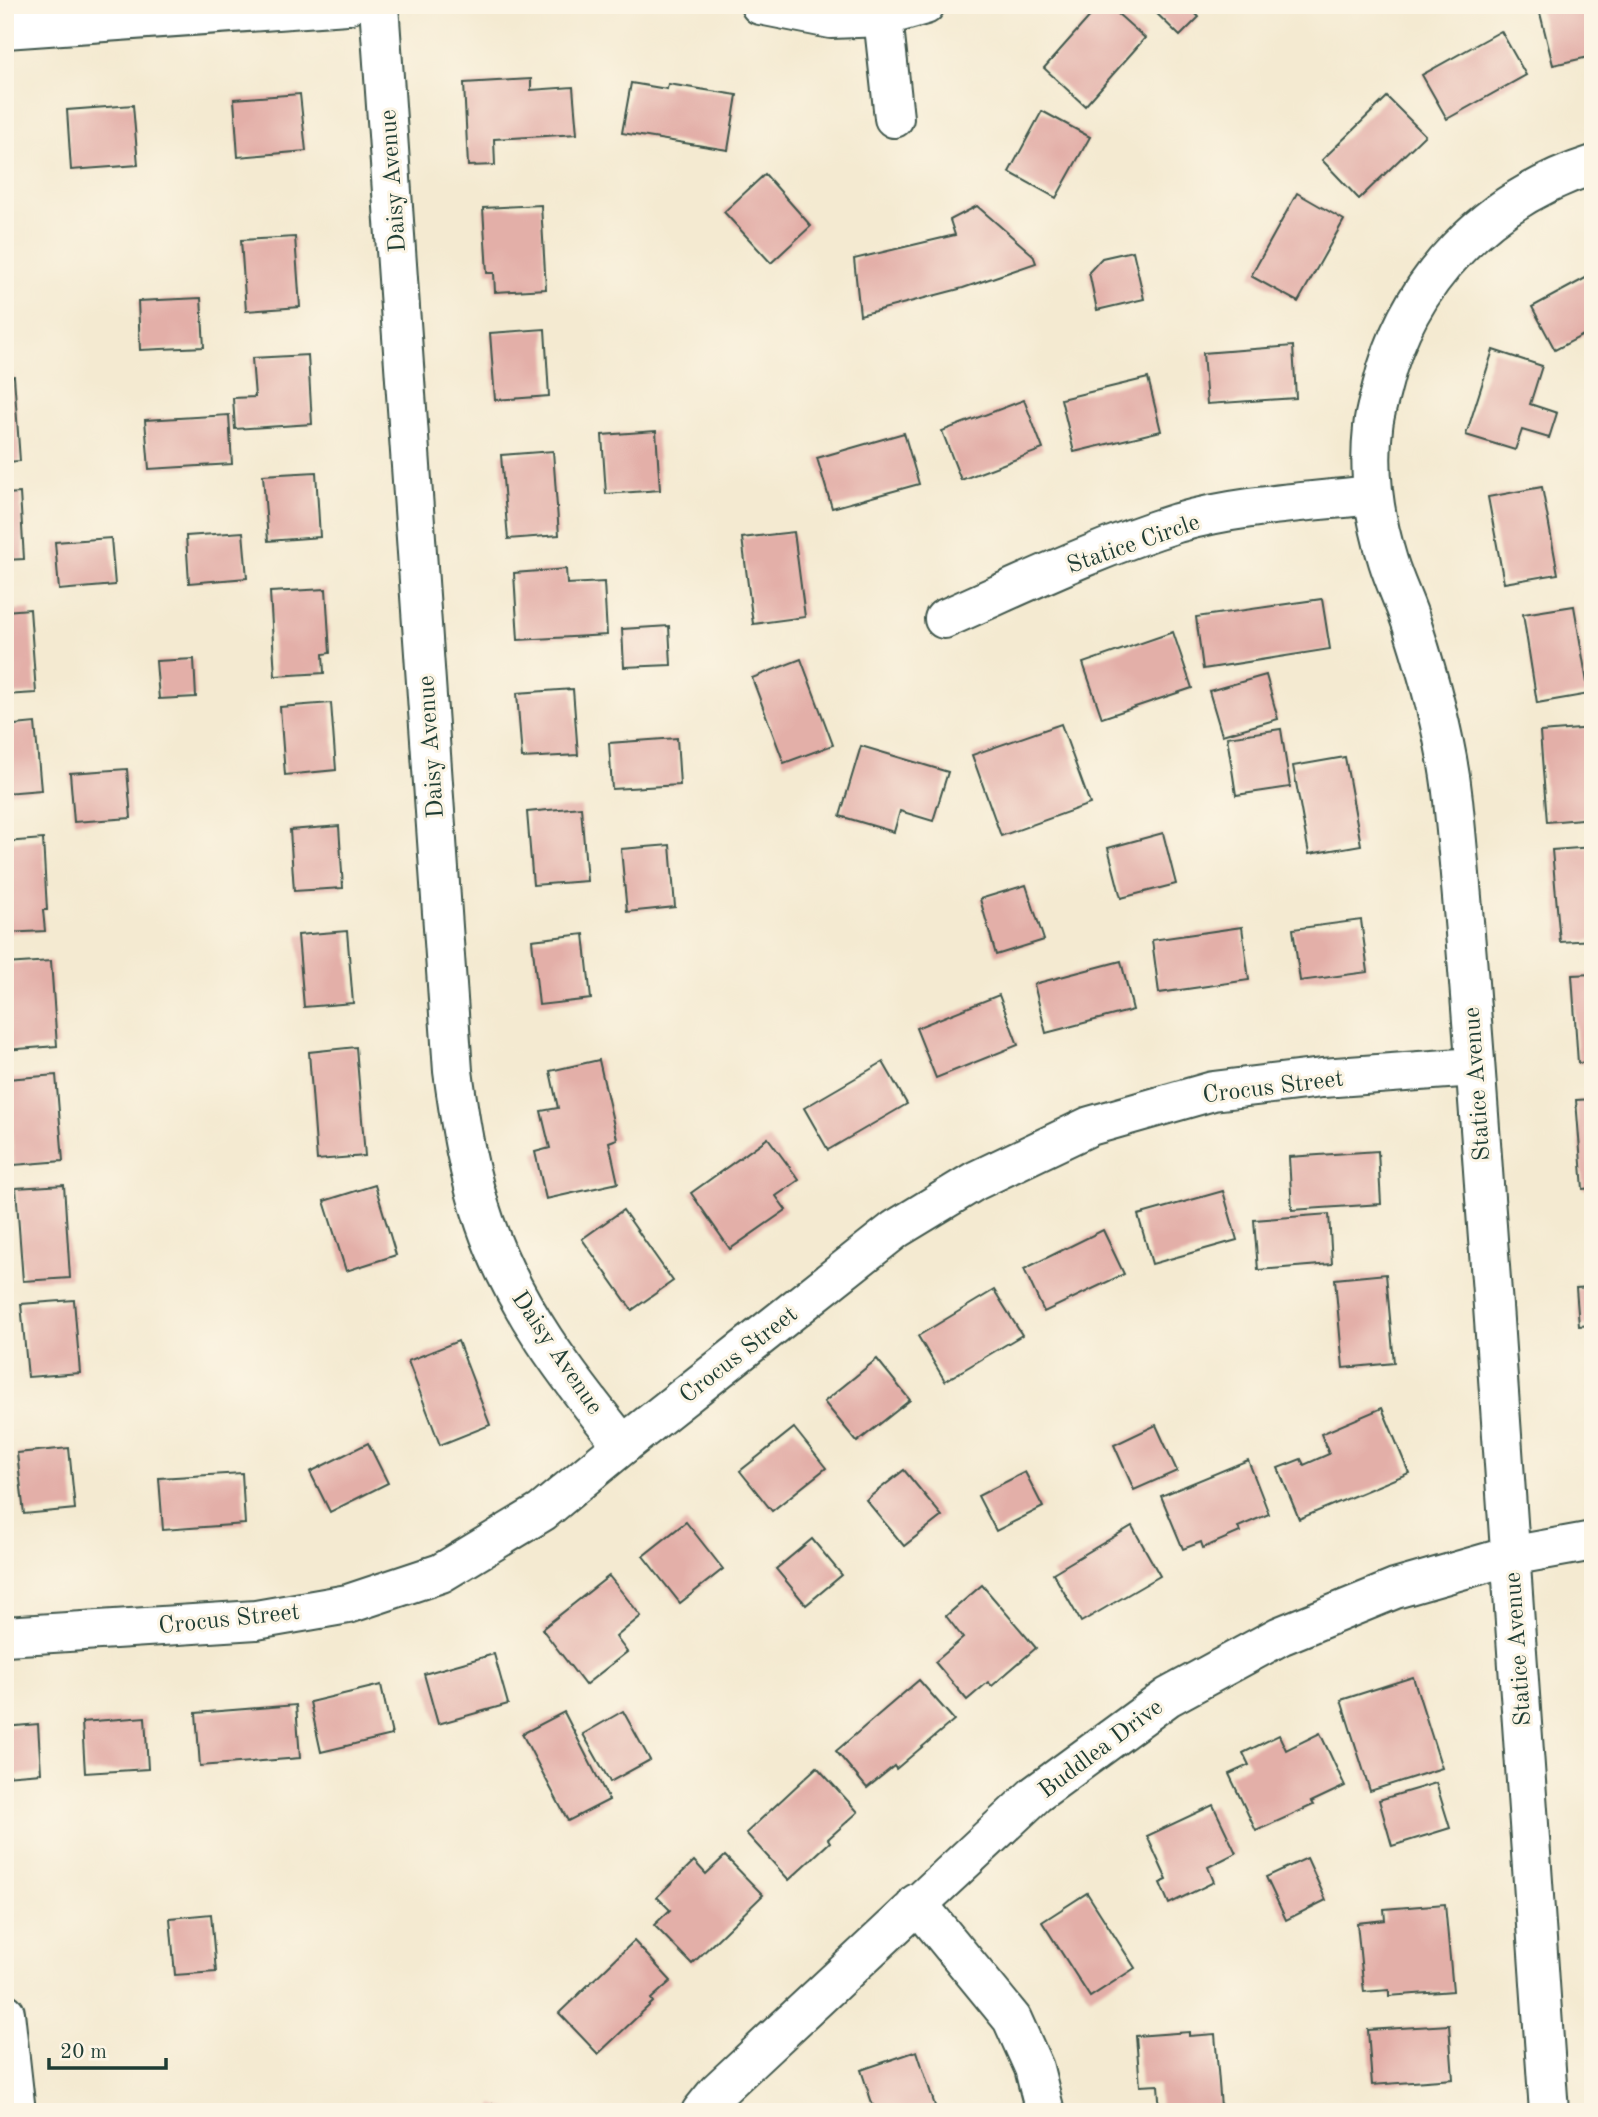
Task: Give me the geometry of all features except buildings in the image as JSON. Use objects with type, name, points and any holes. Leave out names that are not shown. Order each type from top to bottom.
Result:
[{"type":"street","points":[[5,29],[347,5]]},
{"type":"street","name":"Daisy Avenue","points":[[379,5],[452,1058],[464,1148],[485,1224],[518,1299],[567,1375],[623,1445]]},
{"type":"street","points":[[760,5],[831,19],[883,16],[925,5]]},
{"type":"street","points":[[883,16],[894,118]]},
{"type":"street","name":"Statice Avenue","points":[[1549,2112],[1475,1067],[1450,775],[1433,696],[1412,624],[1387,559],[1373,495],[1373,426],[1389,358],[1417,300],[1451,255],[1486,221],[1526,193],[1568,173],[1593,165]]},
{"type":"street","name":"Statice Circle","points":[[944,619],[1114,545],[1179,523],[1243,509],[1373,495]]},
{"type":"street","name":"Crocus Street","points":[[5,1636],[256,1620],[348,1604],[442,1573],[542,1513],[623,1445],[896,1229],[975,1181],[1090,1126],[1213,1091],[1322,1078],[1475,1067]]},
{"type":"street","name":"Buddlea Drive","points":[[701,2112],[718,2091],[1036,1794],[1168,1697],[1280,1636],[1395,1589],[1510,1556],[1593,1541]]},
{"type":"street","points":[[918,1903],[1012,2019],[1034,2067],[1045,2112]]},
{"type":"street","points":[[5,2013],[12,2101]]}]
